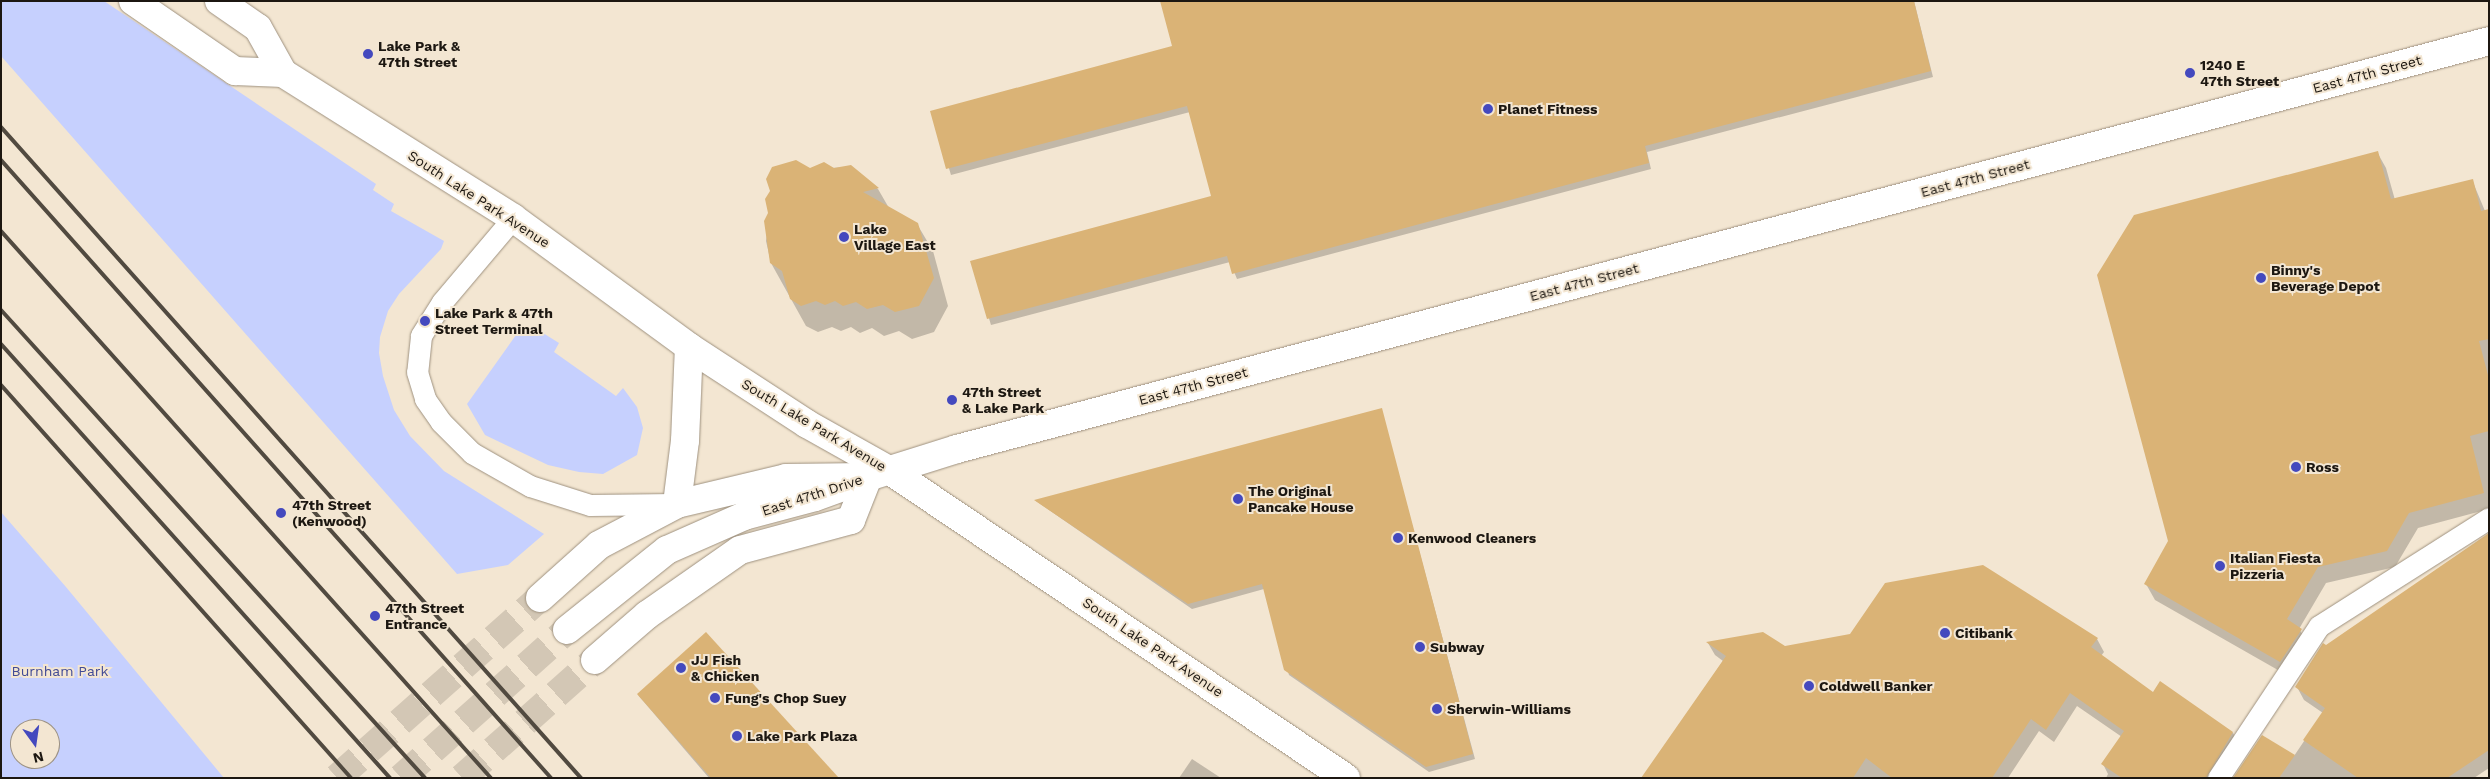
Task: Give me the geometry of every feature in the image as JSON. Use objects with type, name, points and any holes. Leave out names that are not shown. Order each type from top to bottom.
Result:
[{"type":"main road","name":"South Lake Park Avenue","points":[[133,1],[235,71],[283,73]]},
{"type":"main road","name":"South Lake Park Avenue","points":[[219,1],[258,28],[283,73],[512,218],[689,347],[807,424],[879,474],[1346,778]]},
{"type":"main road","name":"East 47th Street","points":[[677,504],[786,478],[879,474],[957,449],[2489,42]]},
{"type":"main road","points":[[540,598],[599,545],[677,504],[685,441],[689,347]]},
{"type":"main road","name":"East 47th Drive","points":[[567,630],[667,550],[744,516],[815,497],[879,474]]},
{"type":"main road","name":"East 47th Drive","points":[[595,660],[646,615],[740,550],[851,520],[879,474]]},
{"type":"lane","points":[[512,218],[454,287],[420,336],[417,372],[425,399],[441,422],[472,454],[530,486],[590,505],[677,504]]},
{"type":"lane","points":[[2218,778],[2319,626],[2489,518]]},
{"type":"green space","points":[[1,1],[104,1],[376,184],[373,190],[394,204],[391,211],[444,241],[441,249],[399,294],[388,311],[380,337],[379,353],[383,376],[394,410],[410,436],[444,471],[544,534],[508,565],[457,574],[1,56]]},
{"type":"green space","points":[[527,330],[543,333],[559,343],[554,352],[616,396],[623,388],[637,407],[643,428],[637,455],[603,474],[579,472],[548,465],[485,435],[467,404],[516,335]]},
{"type":"green space","name":"Burnham Park","points":[[1,512],[66,587],[224,778],[1,778]]},
{"type":"building","name":"Planet Fitness","points":[[1160,1],[1914,1],[1931,71],[1645,146],[1649,163],[1232,274],[1227,256],[987,319],[970,261],[1211,196],[1187,106],[946,169],[930,111],[1172,46]]},
{"type":"building","points":[[2378,151],[2391,199],[2473,179],[2481,211],[2489,209],[2489,339],[2479,341],[2489,379],[2489,431],[2470,436],[2484,493],[2409,513],[2387,551],[2318,567],[2287,619],[2302,629],[2280,662],[2144,584],[2168,541],[2097,275],[2134,215]]},
{"type":"building","name":"Lake Village East","points":[[796,160],[810,168],[824,162],[834,168],[851,165],[879,188],[863,192],[918,223],[934,278],[919,306],[895,312],[883,305],[867,309],[856,302],[843,306],[835,301],[825,305],[816,301],[801,306],[790,299],[782,271],[770,263],[764,221],[768,213],[765,199],[770,191],[766,179],[772,167]]},
{"type":"building","points":[[1382,408],[1473,754],[1426,767],[1284,670],[1262,584],[1188,604],[1034,500]]},
{"type":"building","points":[[2489,533],[2489,750],[2447,778],[2358,778],[2303,740],[2325,708],[2295,687],[2323,643],[2326,645]]},
{"type":"building","points":[[1983,565],[2098,638],[2091,647],[2153,692],[2160,681],[2233,732],[2206,778],[2122,778],[2101,764],[2124,731],[2070,693],[2046,730],[2031,719],[1992,778],[1892,778],[1866,758],[1853,778],[1641,778],[1726,656],[1706,642],[1763,632],[1785,646],[1850,634],[1885,583]]},
{"type":"building","name":"Lake Park Plaza","points":[[706,632],[839,778],[711,778],[637,694]]},
{"type":"building","points":[[2262,735],[2295,755],[2279,778],[2233,778]]},
{"type":"tunnel","points":[[337,778],[540,598]]},
{"type":"tunnel","points":[[401,778],[567,630]]},
{"type":"tunnel","points":[[462,778],[595,660]]},
{"type":"railway","points":[[1,127],[581,778]]},
{"type":"railway","points":[[1,160],[551,778]]},
{"type":"railway","points":[[1,231],[491,778]]},
{"type":"railway","points":[[1,310],[425,778]]},
{"type":"railway","points":[[1,344],[390,778]]},
{"type":"railway","points":[[1,385],[351,778]]},
{"type":"place","name":"Lake Park & 47th Street","points":[[368,54]]},
{"type":"place","name":"1240 E 47th Street","points":[[2190,73]]},
{"type":"place","name":"Planet Fitness","points":[[1488,109]]},
{"type":"place","name":"Lake Village East","points":[[844,237]]},
{"type":"place","name":"Binny's Beverage Depot","points":[[2261,278]]},
{"type":"place","name":"Lake Park & 47th Street Terminal","points":[[425,321]]},
{"type":"place","name":"47th Street & Lake Park","points":[[952,400]]},
{"type":"place","name":"Ross","points":[[2296,467]]},
{"type":"place","name":"The Original Pancake House","points":[[1238,499]]},
{"type":"place","name":"47th Street (Kenwood)","points":[[281,513]]},
{"type":"place","name":"Kenwood Cleaners","points":[[1398,538]]},
{"type":"place","name":"Italian Fiesta Pizzeria","points":[[2220,566]]},
{"type":"place","name":"47th Street Entrance","points":[[375,616]]},
{"type":"place","name":"Citibank","points":[[1945,633]]},
{"type":"place","name":"Subway","points":[[1420,647]]},
{"type":"place","name":"JJ Fish & Chicken","points":[[681,668]]},
{"type":"place","name":"Coldwell Banker","points":[[1809,686]]},
{"type":"place","name":"Fung's Chop Suey","points":[[715,698]]},
{"type":"place","name":"Sherwin-Williams","points":[[1437,709]]},
{"type":"place","name":"Lake Park Plaza","points":[[737,736]]}]
